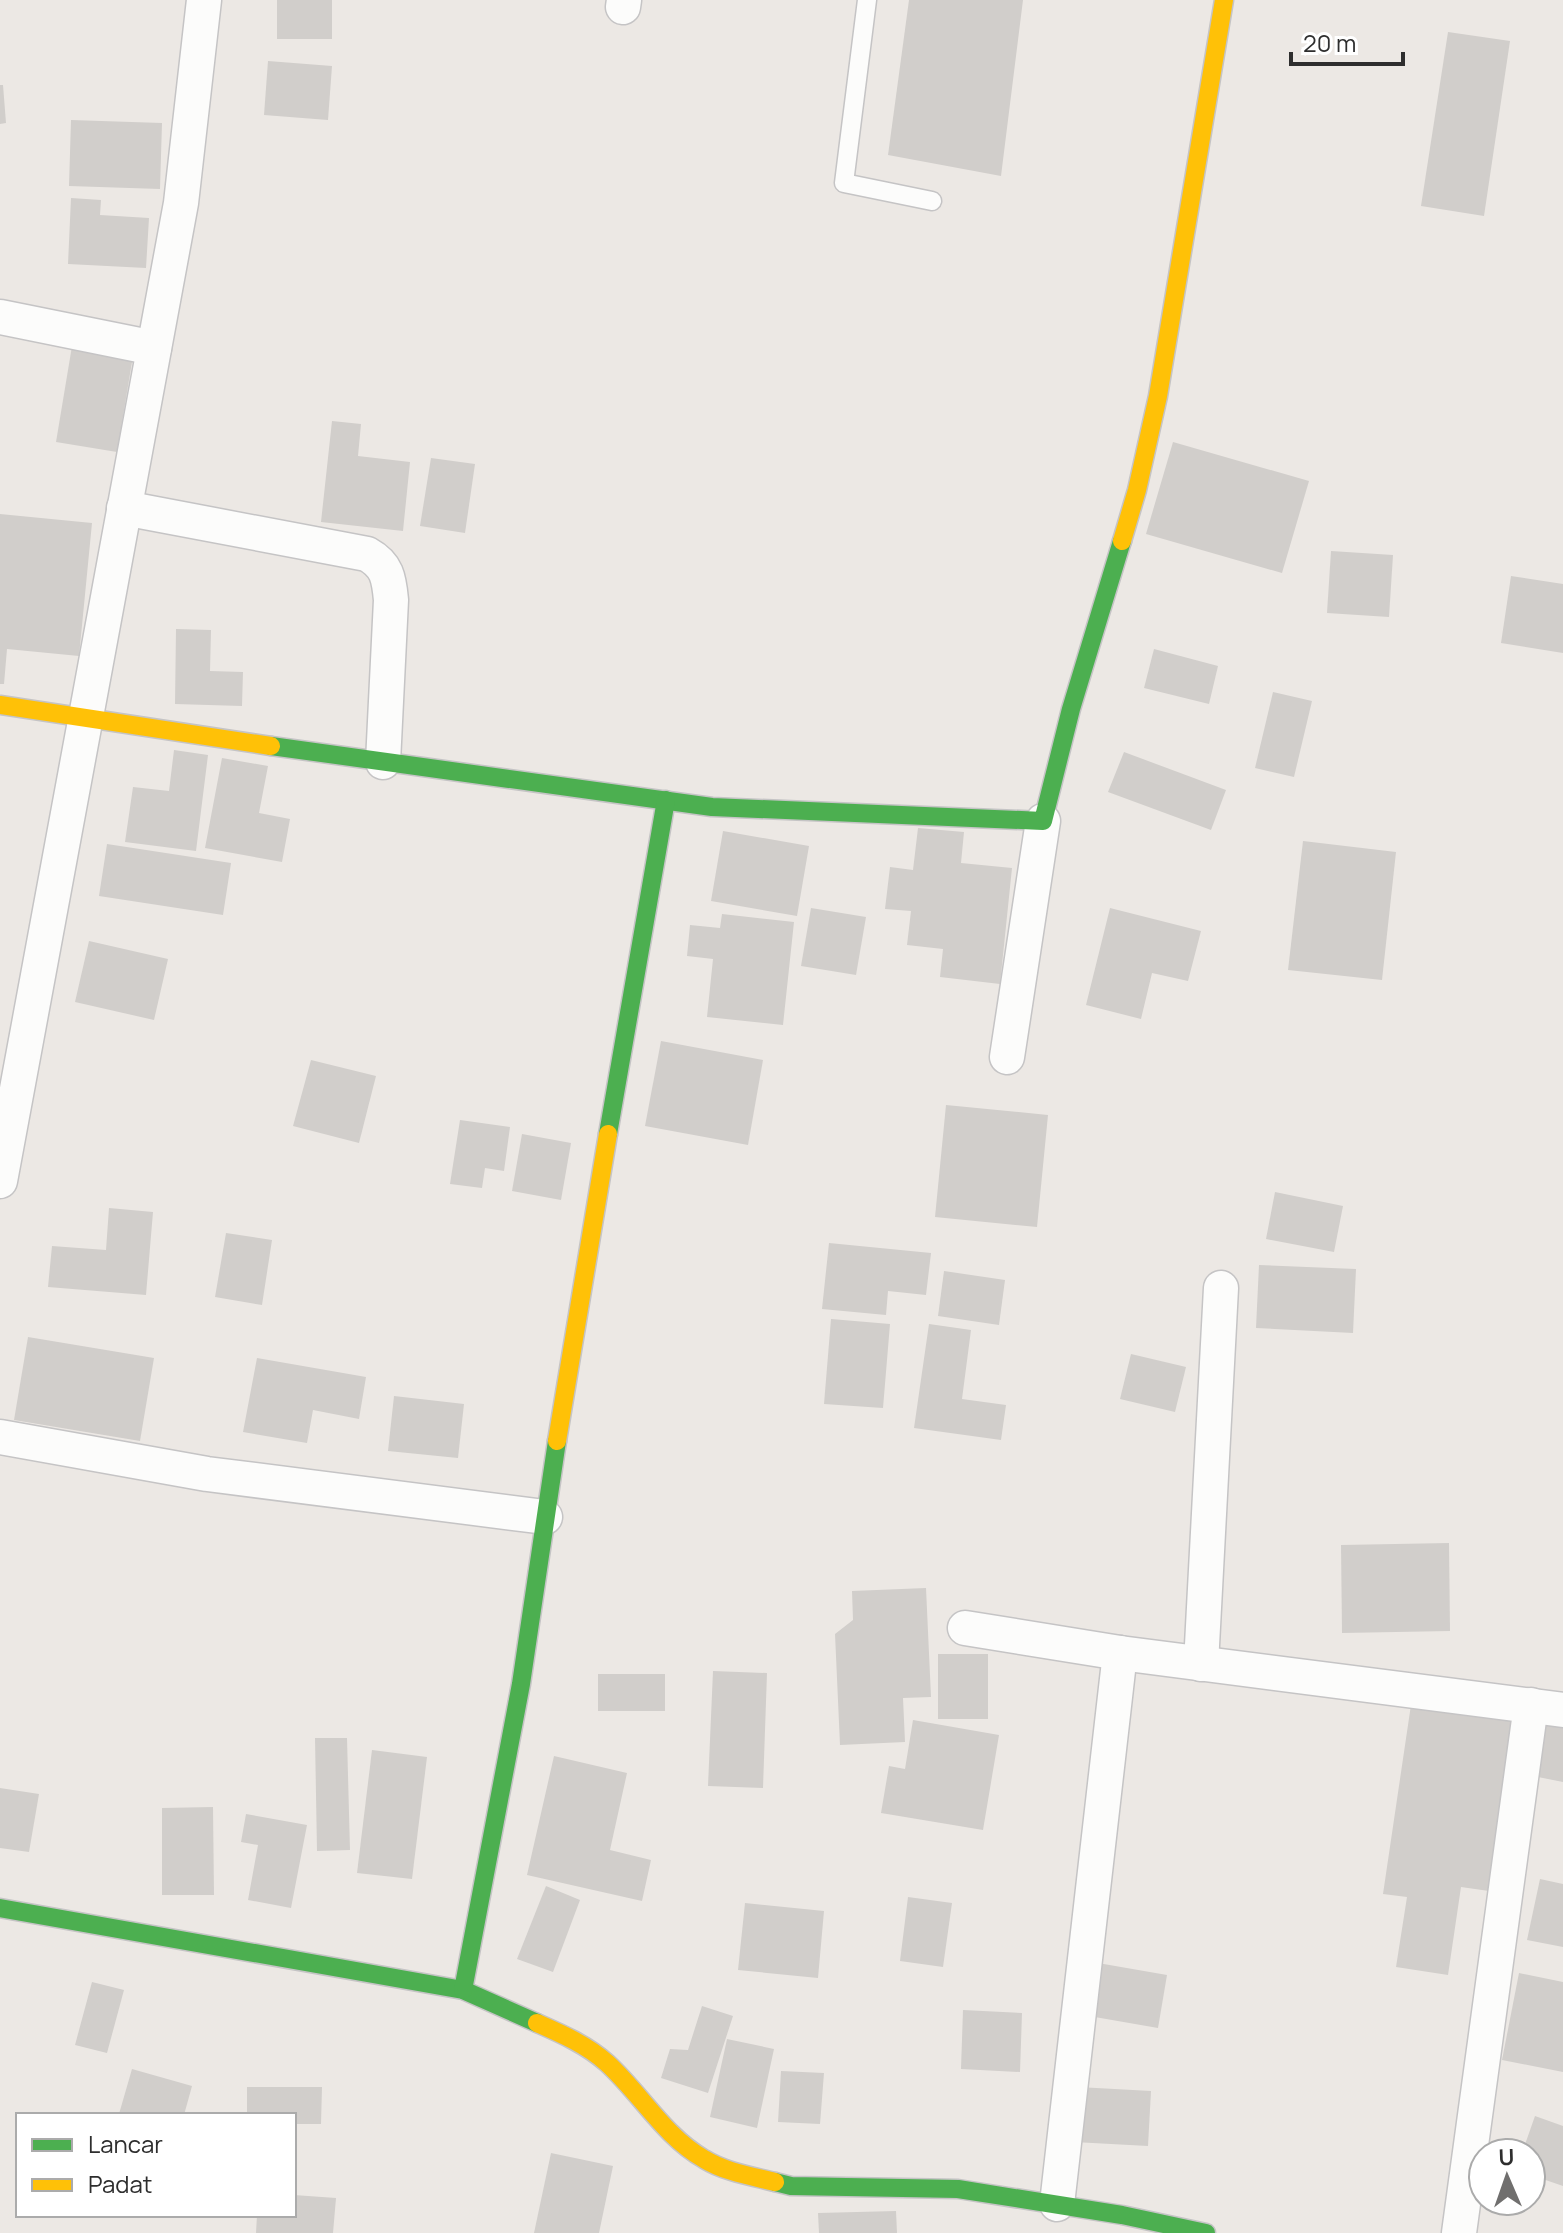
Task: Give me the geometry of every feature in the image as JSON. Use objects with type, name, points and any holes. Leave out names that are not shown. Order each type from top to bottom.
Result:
[{"type":"street","points":[[0,1181],[181,203],[204,0]]},
{"type":"street","points":[[1007,1057],[1043,821],[1071,709],[1137,490],[1158,396],[1224,0]]},
{"type":"street","points":[[0,317],[154,348]]},
{"type":"street","points":[[124,508],[367,554],[382,563],[389,578],[391,600],[383,762]]},
{"type":"street","points":[[0,705],[712,807],[1043,821]]},
{"type":"street","points":[[463,1990],[521,1684],[601,1169],[666,800]]},
{"type":"street","points":[[1201,1664],[1221,1288]]},
{"type":"street","points":[[0,1437],[207,1474],[545,1517]]},
{"type":"street","points":[[965,1628],[1120,1653],[1547,1708],[1459,2233]]},
{"type":"street","points":[[1057,2204],[1120,1653]]},
{"type":"street","points":[[0,1908],[463,1990],[577,2041],[607,2063],[675,2138],[705,2160],[738,2173],[791,2186],[958,2189],[1057,2204],[1120,2224],[1206,2233]]},
{"type":"lane","points":[[867,0],[844,183],[932,201]]},
{"type":"building","points":[[277,0],[332,0],[332,39],[277,39]]},
{"type":"building","points":[[909,0],[1023,0],[1001,176],[888,155]]},
{"type":"building","points":[[1448,32],[1510,41],[1484,216],[1421,206]]},
{"type":"building","points":[[268,61],[332,66],[328,120],[264,115]]},
{"type":"building","points":[[0,85],[3,85],[6,123],[0,124]]},
{"type":"building","points":[[71,120],[162,123],[160,189],[69,186]]},
{"type":"building","points":[[71,198],[101,200],[100,215],[149,218],[146,268],[68,264]]},
{"type":"building","points":[[72,346],[133,356],[117,452],[56,442]]},
{"type":"building","points":[[332,421],[361,424],[358,456],[410,462],[403,531],[321,522]]},
{"type":"building","points":[[1173,442],[1309,481],[1282,573],[1146,534]]},
{"type":"building","points":[[431,458],[475,464],[465,533],[420,526]]},
{"type":"building","points":[[0,514],[92,523],[79,656],[7,649],[4,684],[0,684]]},
{"type":"building","points":[[1331,551],[1393,555],[1389,617],[1327,613]]},
{"type":"building","points":[[1511,576],[1563,584],[1563,653],[1501,643]]},
{"type":"building","points":[[176,629],[211,630],[210,671],[243,672],[242,706],[175,704]]},
{"type":"building","points":[[1154,649],[1218,666],[1209,704],[1144,688]]},
{"type":"building","points":[[1273,692],[1312,701],[1294,777],[1255,768]]},
{"type":"building","points":[[174,750],[208,755],[196,851],[125,842],[133,787],[169,791]]},
{"type":"building","points":[[1124,752],[1226,790],[1211,830],[1108,792]]},
{"type":"building","points":[[222,758],[268,766],[259,813],[290,819],[282,862],[205,848]]},
{"type":"building","points":[[918,828],[964,832],[961,863],[1012,868],[1000,984],[940,977],[943,949],[907,945],[911,911],[885,909],[890,867],[913,870]]},
{"type":"building","points":[[723,831],[809,846],[797,916],[711,901]]},
{"type":"building","points":[[1303,841],[1396,852],[1382,980],[1288,970]]},
{"type":"building","points":[[107,844],[231,863],[223,915],[99,896]]},
{"type":"building","points":[[811,908],[866,917],[856,975],[801,966]]},
{"type":"building","points":[[1110,908],[1201,931],[1188,981],[1152,973],[1141,1019],[1086,1005]]},
{"type":"building","points":[[722,914],[794,922],[783,1025],[707,1017],[713,959],[687,956],[690,925],[720,928]]},
{"type":"building","points":[[89,941],[168,959],[154,1020],[75,1002]]},
{"type":"building","points":[[661,1041],[763,1060],[748,1145],[645,1126]]},
{"type":"building","points":[[311,1060],[376,1076],[359,1143],[293,1126]]},
{"type":"building","points":[[946,1105],[1048,1115],[1037,1227],[935,1217]]},
{"type":"building","points":[[460,1120],[510,1127],[504,1171],[485,1168],[482,1188],[450,1184]]},
{"type":"building","points":[[522,1134],[571,1143],[561,1200],[512,1191]]},
{"type":"building","points":[[1275,1192],[1343,1206],[1334,1252],[1266,1239]]},
{"type":"building","points":[[109,1208],[153,1212],[146,1295],[48,1287],[52,1246],[106,1250]]},
{"type":"building","points":[[226,1233],[272,1240],[262,1305],[215,1297]]},
{"type":"building","points":[[829,1243],[931,1253],[926,1295],[888,1291],[886,1315],[822,1309]]},
{"type":"building","points":[[1259,1265],[1356,1269],[1353,1333],[1256,1328]]},
{"type":"building","points":[[944,1271],[1005,1280],[999,1325],[938,1316]]},
{"type":"building","points":[[831,1319],[890,1324],[883,1408],[824,1404]]},
{"type":"building","points":[[929,1324],[971,1330],[962,1399],[1006,1405],[1001,1440],[914,1428]]},
{"type":"building","points":[[28,1337],[154,1358],[140,1441],[14,1420]]},
{"type":"building","points":[[1131,1354],[1186,1367],[1175,1412],[1120,1399]]},
{"type":"building","points":[[257,1358],[366,1377],[359,1419],[313,1410],[307,1443],[243,1432]]},
{"type":"building","points":[[394,1396],[464,1404],[458,1458],[388,1451]]},
{"type":"building","points":[[1449,1543],[1450,1631],[1342,1633],[1341,1545]]},
{"type":"building","points":[[926,1588],[931,1697],[903,1698],[905,1742],[840,1745],[835,1634],[853,1620],[852,1591]]},
{"type":"building","points":[[938,1654],[988,1654],[988,1719],[938,1719]]},
{"type":"building","points":[[713,1671],[767,1673],[763,1788],[708,1786]]},
{"type":"building","points":[[598,1674],[665,1674],[665,1711],[598,1711]]},
{"type":"building","points":[[1412,1698],[1530,1715],[1503,1893],[1461,1887],[1448,1975],[1396,1967],[1407,1897],[1383,1894]]},
{"type":"building","points":[[913,1720],[999,1735],[983,1830],[881,1813],[889,1766],[905,1769]]},
{"type":"building","points":[[1544,1723],[1563,1727],[1563,1782],[1533,1776]]},
{"type":"building","points":[[315,1738],[347,1738],[350,1850],[317,1851]]},
{"type":"building","points":[[372,1750],[427,1757],[412,1879],[357,1873]]},
{"type":"building","points":[[554,1756],[627,1773],[610,1850],[651,1860],[642,1901],[527,1875]]},
{"type":"building","points":[[0,1788],[39,1794],[29,1852],[0,1848]]},
{"type":"building","points":[[213,1807],[214,1895],[162,1895],[162,1808]]},
{"type":"building","points":[[246,1814],[307,1825],[291,1908],[248,1900],[258,1845],[241,1842]]},
{"type":"building","points":[[1540,1879],[1563,1884],[1563,1947],[1527,1940]]},
{"type":"building","points":[[546,1886],[580,1900],[553,1972],[517,1959]]},
{"type":"building","points":[[908,1897],[952,1903],[943,1967],[900,1961]]},
{"type":"building","points":[[745,1903],[824,1911],[818,1978],[738,1970]]},
{"type":"building","points":[[1098,1963],[1167,1975],[1158,2028],[1089,2016]]},
{"type":"building","points":[[1519,1973],[1563,1982],[1563,2072],[1502,2060]]},
{"type":"building","points":[[92,1982],[124,1990],[107,2053],[75,2045]]},
{"type":"building","points":[[702,2006],[733,2016],[708,2093],[661,2078],[670,2049],[688,2050]]},
{"type":"building","points":[[963,2010],[1022,2013],[1020,2072],[961,2069]]},
{"type":"building","points":[[727,2039],[774,2049],[757,2128],[710,2117]]},
{"type":"building","points":[[132,2069],[192,2086],[185,2113],[119,2113]]},
{"type":"building","points":[[781,2071],[824,2073],[820,2124],[778,2122]]},
{"type":"building","points":[[247,2087],[322,2087],[321,2124],[296,2124],[296,2113],[247,2113]]},
{"type":"building","points":[[1078,2087],[1151,2091],[1148,2146],[1074,2142]]},
{"type":"building","points":[[1535,2116],[1563,2126],[1563,2186],[1547,2180],[1547,2137],[1528,2137]]},
{"type":"building","points":[[551,2153],[613,2166],[599,2233],[534,2233]]},
{"type":"building","points":[[296,2195],[336,2198],[333,2233],[256,2233],[257,2217],[296,2217]]},
{"type":"building","points":[[896,2211],[897,2233],[819,2233],[818,2213]]},
{"type":"traffic: fast","points":[[271,746],[712,807],[1043,821],[1071,709],[1122,541]]},
{"type":"traffic: fast","points":[[608,1134],[666,800]]},
{"type":"traffic: fast","points":[[463,1990],[521,1684],[557,1441]]},
{"type":"traffic: fast","points":[[0,1908],[463,1990],[537,2023]]},
{"type":"traffic: fast","points":[[775,2182],[791,2186],[958,2189],[1122,2215],[1206,2233]]},
{"type":"traffic: slow","points":[[1122,541],[1158,396],[1224,0]]},
{"type":"traffic: slow","points":[[0,705],[271,746]]},
{"type":"traffic: slow","points":[[557,1441],[608,1134]]},
{"type":"traffic: slow","points":[[537,2023],[574,2040],[599,2057],[690,2150],[721,2167],[775,2182]]}]
